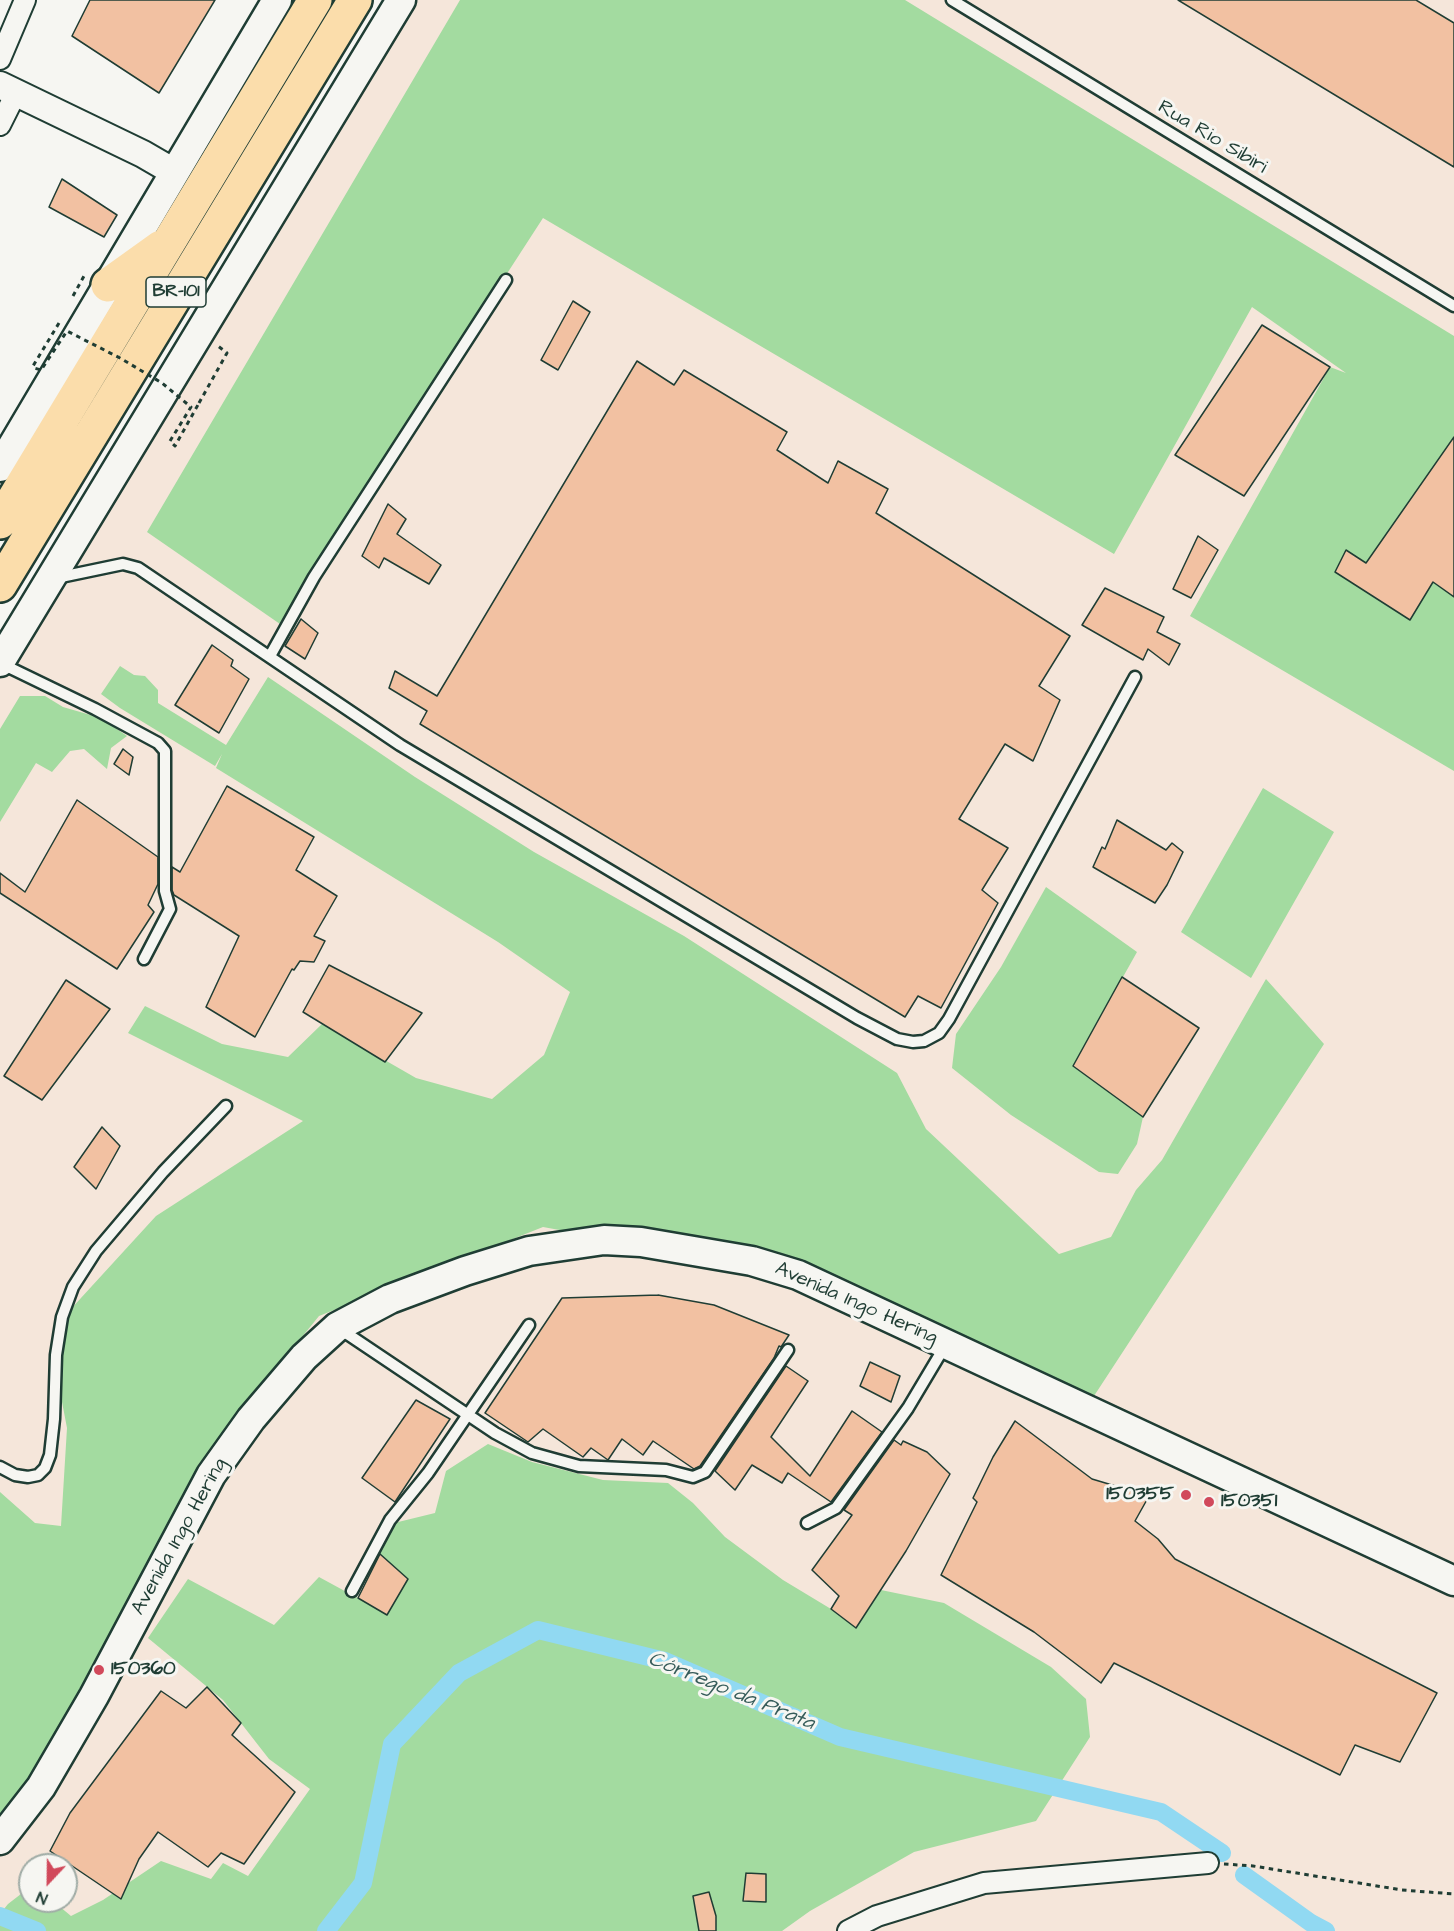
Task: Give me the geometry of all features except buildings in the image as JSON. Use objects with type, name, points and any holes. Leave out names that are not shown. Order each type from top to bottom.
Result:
[{"type":"highway","name":"BR-101","points":[[0,522],[315,0]]},
{"type":"highway","name":"BR-101","points":[[0,585],[355,0]]},
{"type":"highway","points":[[108,285],[172,239]]},
{"type":"main road","points":[[3,456],[108,285],[277,0]]},
{"type":"main road","points":[[0,662],[401,0]]},
{"type":"main road","name":"Avenida Ingo Hering","points":[[0,1840],[40,1786],[94,1696],[211,1475],[251,1419],[304,1357],[337,1327],[390,1299],[465,1270],[529,1251],[604,1240],[641,1242],[772,1267],[798,1275],[1454,1581]]},
{"type":"street","points":[[0,59],[25,0]]},
{"type":"street","points":[[0,125],[8,89],[143,154],[174,172]]},
{"type":"street","points":[[848,1931],[877,1917],[984,1882],[1208,1863]]},
{"type":"lane","name":"Rua Rio Sibiri","points":[[952,0],[1454,306]]},
{"type":"lane","points":[[270,656],[314,576],[506,280]]},
{"type":"lane","points":[[51,579],[130,564],[400,745],[857,1018],[897,1039],[913,1042],[924,1041],[939,1032],[949,1019],[1135,677]]},
{"type":"lane","points":[[0,662],[158,743],[165,752],[165,891],[170,909],[144,959]]},
{"type":"lane","points":[[0,1467],[15,1475],[28,1477],[38,1475],[45,1468],[50,1455],[54,1419],[59,1336],[64,1309],[73,1287],[96,1251],[163,1172],[226,1106]]},
{"type":"lane","points":[[352,1591],[390,1520],[428,1473],[529,1325]]},
{"type":"lane","points":[[337,1327],[467,1415],[532,1453],[579,1466],[666,1470],[699,1476],[717,1455],[788,1350]]},
{"type":"lane","points":[[807,1523],[836,1508],[908,1408],[946,1344]]},
{"type":"path","points":[[59,323],[34,368],[41,370],[67,331],[120,358],[162,383],[191,407],[170,441],[175,446],[228,352],[199,335]]},
{"type":"path","points":[[1208,1863],[1252,1866],[1402,1890],[1454,1894]]},
{"type":"shaded area","points":[[396,0],[1454,0],[1454,1931],[0,1931],[0,662]]},
{"type":"green space","points":[[460,0],[905,0],[1454,336],[1454,771],[1190,616],[1330,367],[1346,373],[1252,307],[1114,554],[543,218],[280,624],[147,532]]},
{"type":"green space","points":[[120,666],[134,675],[145,676],[158,690],[158,703],[226,745],[268,677],[415,777],[534,852],[684,936],[897,1073],[926,1129],[1059,1254],[1111,1237],[1136,1190],[1162,1160],[1266,979],[1324,1044],[1094,1396],[844,1282],[543,1227],[319,1316],[199,1464],[23,1798],[0,1818],[0,1492],[35,1523],[61,1526],[67,1428],[57,1376],[70,1310],[156,1216],[303,1121],[128,1033],[145,1006],[222,1044],[288,1057],[322,1024],[416,1078],[492,1099],[544,1055],[570,992],[498,942],[216,768],[222,754],[215,766],[120,708],[101,694]]},
{"type":"green space","points":[[20,696],[45,696],[63,707],[101,718],[127,736],[111,748],[107,769],[84,749],[70,751],[52,772],[36,763],[0,822],[0,729]]},
{"type":"green space","points":[[1263,788],[1334,832],[1251,978],[1181,932]]},
{"type":"green space","points":[[1046,887],[1137,952],[1073,1066],[1143,1117],[1137,1144],[1118,1174],[1099,1172],[1011,1115],[952,1068],[956,1034],[1001,967]]},
{"type":"green space","points":[[488,1444],[532,1462],[603,1480],[668,1483],[693,1503],[725,1537],[783,1580],[856,1627],[881,1590],[944,1603],[1051,1667],[1086,1699],[1090,1737],[1036,1821],[914,1852],[810,1911],[782,1931],[0,1931],[0,1914],[18,1896],[18,1913],[67,1913],[71,1916],[103,1900],[161,1861],[211,1879],[223,1863],[248,1876],[310,1789],[269,1759],[223,1700],[148,1638],[188,1579],[274,1625],[319,1577],[387,1614],[407,1579],[378,1552],[390,1524],[435,1513],[446,1471]]},
{"type":"waterway","name":"Córrego da Prata","points":[[326,1931],[363,1883],[392,1744],[459,1673],[538,1630],[665,1661],[840,1737],[1161,1812],[1222,1853]]},
{"type":"waterway","name":"Córrego da Prata","points":[[1244,1875],[1311,1923],[1326,1931]]},
{"type":"waterway","name":"Córrego da Prata","points":[[0,1916],[37,1931]]},
{"type":"place","name":"150355","points":[[1186,1495]]},
{"type":"place","name":"150351","points":[[1209,1502]]},
{"type":"place","name":"150360","points":[[99,1670]]}]
